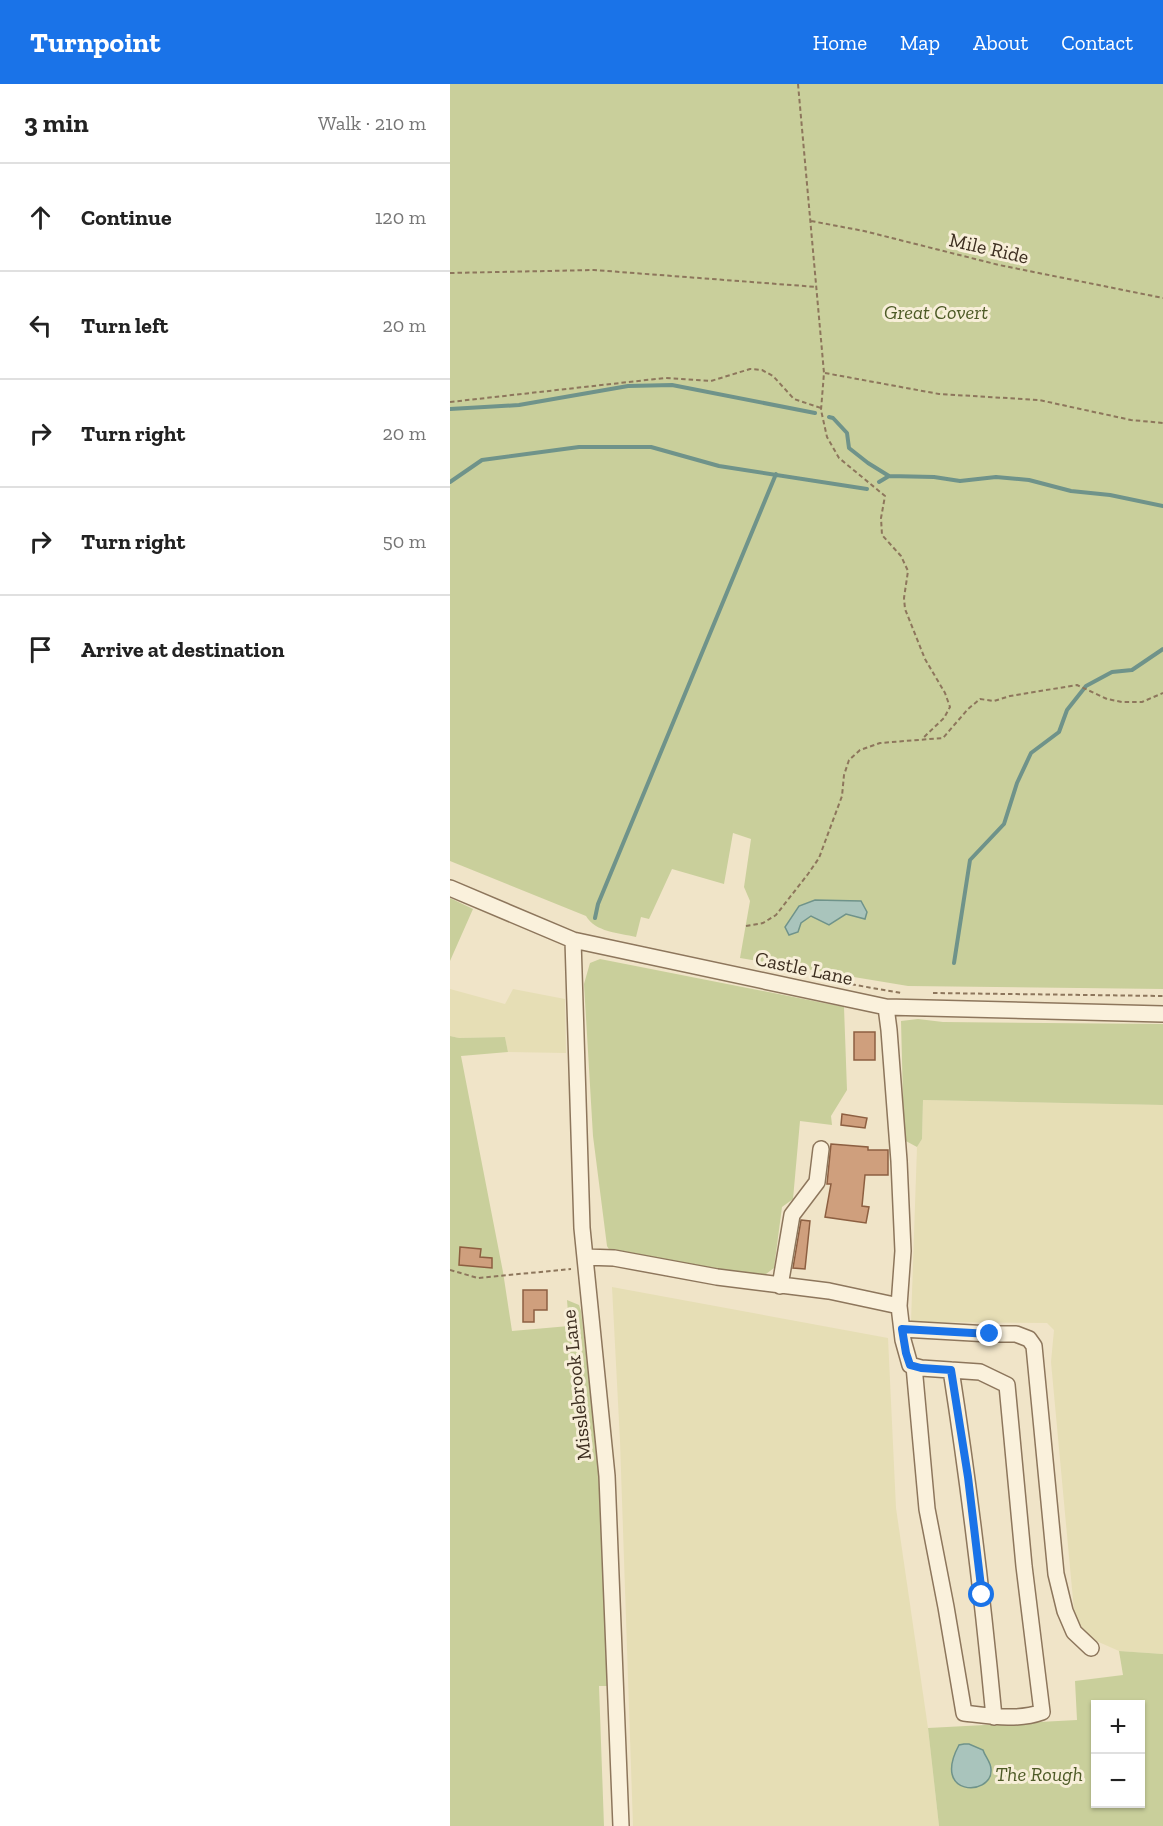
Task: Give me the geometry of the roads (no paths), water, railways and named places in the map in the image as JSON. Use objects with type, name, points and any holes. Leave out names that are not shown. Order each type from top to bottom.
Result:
[{"type":"street","name":"Castle Lane","points":[[450,888],[573,940],[886,1007],[1163,1014]]},
{"type":"street","name":"Misslebrook Lane","points":[[573,940],[582,1228],[606,1476],[621,1826]]},
{"type":"street","points":[[886,1007],[903,1240],[899,1306],[906,1353],[910,1365],[914,1366],[921,1368],[980,1372],[1007,1385],[1024,1566],[1042,1712],[1030,1716],[994,1717],[964,1713],[927,1509],[914,1366]]},
{"type":"street","points":[[780,1286],[792,1215],[817,1182],[821,1149]]},
{"type":"street","points":[[585,1263],[614,1258],[717,1277],[829,1291],[899,1306]]},
{"type":"street","points":[[902,1329],[1016,1334],[1029,1339],[1034,1346],[1056,1574],[1065,1611],[1074,1632],[1091,1648]]},
{"type":"street","points":[[951,1370],[969,1489],[994,1717]]},
{"type":"water","points":[[815,900],[861,901],[867,912],[865,919],[846,914],[829,925],[811,916],[801,923],[798,932],[789,935],[785,927],[799,906]]},
{"type":"water","points":[[964,1744],[983,1750],[989,1763],[991,1771],[988,1779],[982,1785],[965,1787],[957,1783],[952,1775],[952,1762],[959,1745]]},
{"type":"waterway","points":[[450,409],[519,405],[628,386],[672,385],[815,413]]},
{"type":"waterway","points":[[829,417],[833,418],[847,433],[849,448],[889,476]]},
{"type":"waterway","points":[[450,482],[482,460],[579,447],[651,447],[719,466],[867,489]]},
{"type":"waterway","points":[[595,918],[598,904],[776,474]]},
{"type":"waterway","points":[[879,482],[889,476],[934,477],[960,481],[996,477],[1029,480],[1071,491],[1110,495],[1163,506]]},
{"type":"waterway","points":[[954,963],[970,860],[1004,824],[1017,783],[1031,753],[1059,732],[1067,710],[1086,686],[1112,672],[1132,670],[1163,649]]},
{"type":"park label","name":"Great Covert","points":[[936,312]]},
{"type":"park label","name":"The Rough","points":[[1039,1774]]}]
